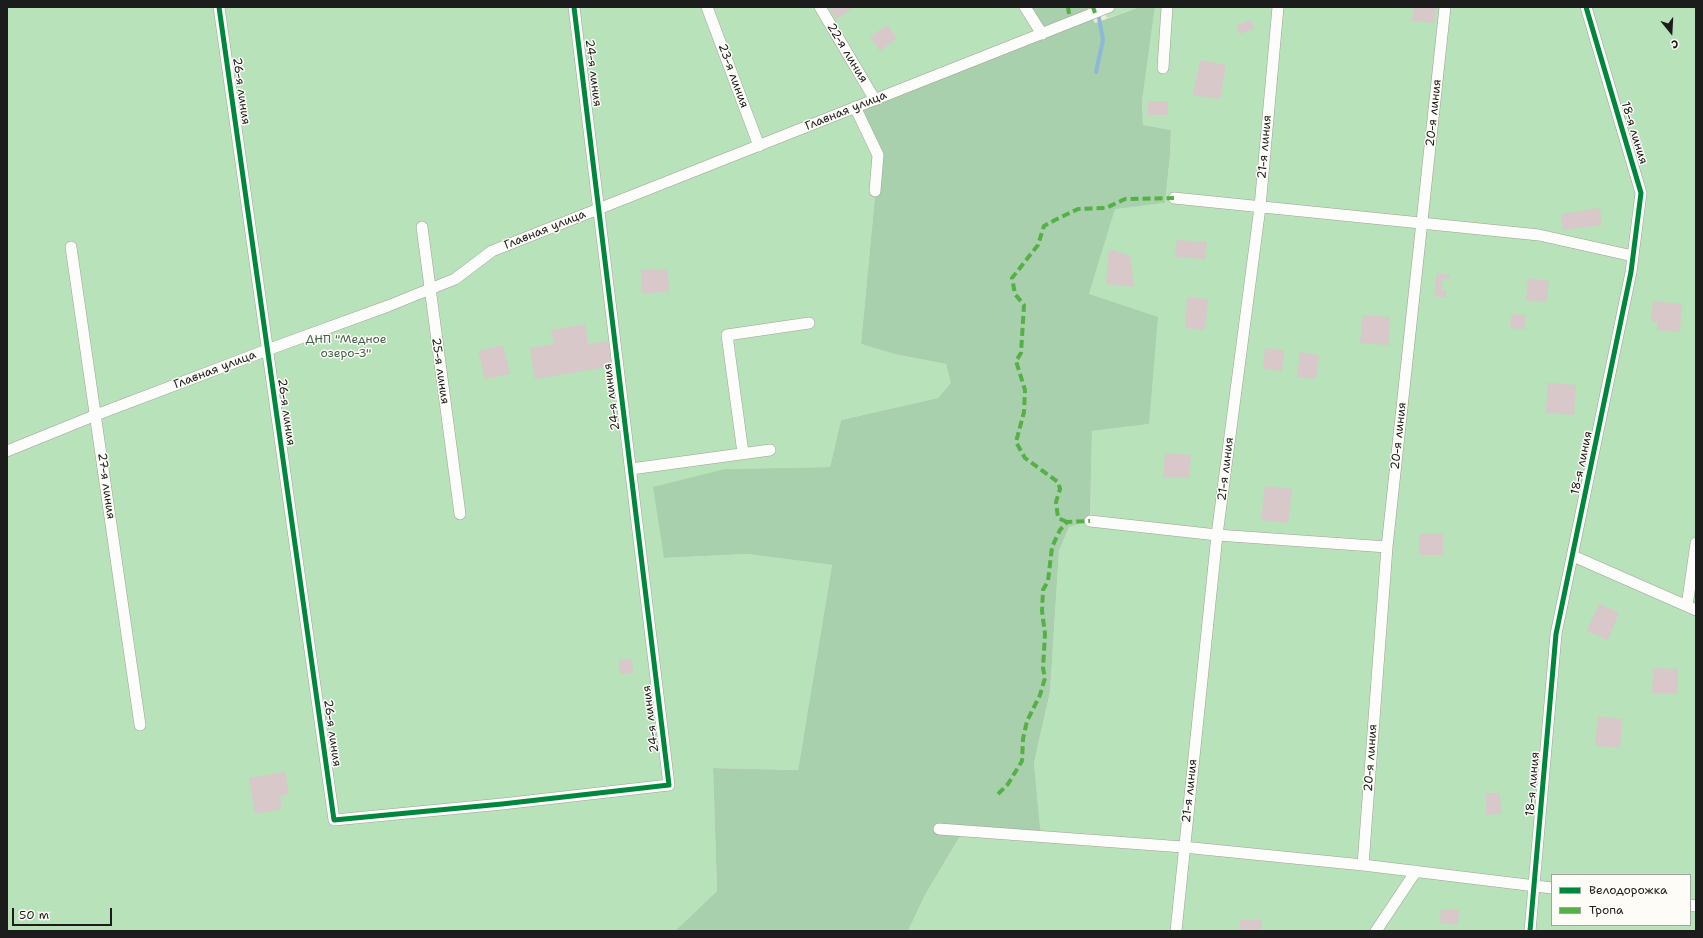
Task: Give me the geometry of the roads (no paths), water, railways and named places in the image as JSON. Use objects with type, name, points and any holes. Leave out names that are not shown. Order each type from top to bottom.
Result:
[{"type":"street","name":"26-я линия","points":[[219,7],[334,820],[502,804],[670,785]]},
{"type":"street","name":"24-я линия","points":[[574,7],[670,785]]},
{"type":"street","name":"23-я линия","points":[[707,7],[759,146]]},
{"type":"street","name":"22-я линия","points":[[820,7],[875,100]]},
{"type":"street","points":[[1025,7],[1042,34]]},
{"type":"street","name":"Главная улица","points":[[7,451],[96,415],[388,306],[455,279],[492,251],[1109,7]]},
{"type":"street","points":[[1163,68],[1168,7]]},
{"type":"street","name":"21-я линия","points":[[1176,931],[1183,847],[1217,535],[1260,207],[1278,7]]},
{"type":"street","name":"20-я линия","points":[[1363,865],[1388,547],[1445,7]]},
{"type":"street","name":"18-я линия","points":[[1530,931],[1556,634],[1631,272],[1641,193],[1586,7]]},
{"type":"street","points":[[855,107],[878,155],[875,191]]},
{"type":"street","points":[[1174,198],[1539,235],[1633,256]]},
{"type":"street","name":"25-я линия","points":[[422,227],[460,514]]},
{"type":"street","name":"27-я линия","points":[[71,247],[140,725]]},
{"type":"street","points":[[743,453],[727,336],[809,323]]},
{"type":"street","points":[[631,469],[770,450]]},
{"type":"street","points":[[1090,521],[1217,535],[1388,547]]},
{"type":"street","points":[[1572,556],[1691,608],[1696,543]]},
{"type":"street","points":[[939,829],[1183,847],[1363,865],[1551,888]]},
{"type":"street","points":[[1376,931],[1416,871]]},
{"type":"waterway","points":[[1096,72],[1103,40],[1099,18]]},
{"type":"park label","name":"ДНП \"Медное озеро-3\"","points":[[346,347]]}]
